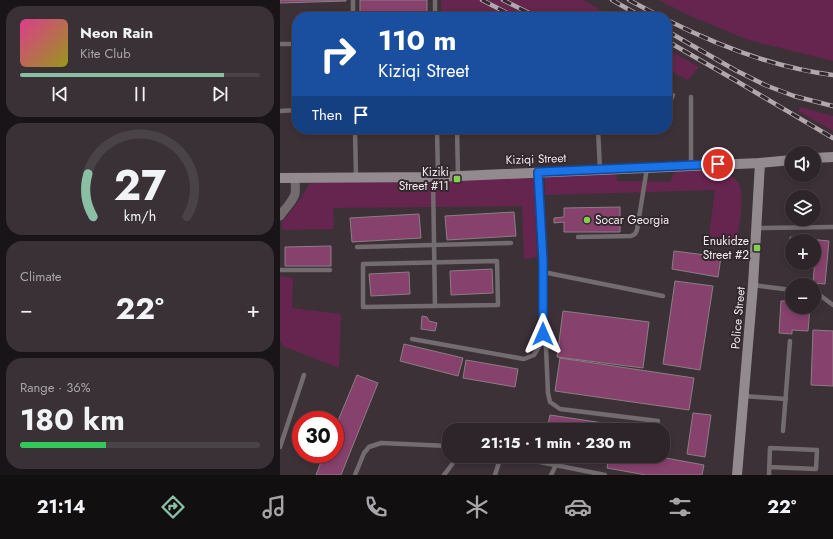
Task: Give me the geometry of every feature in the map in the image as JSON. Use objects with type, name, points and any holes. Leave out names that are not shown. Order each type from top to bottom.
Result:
[{"type":"street","points":[[821,157],[833,156]]},
{"type":"street","name":"Kiziqi Street","points":[[280,178],[435,177],[785,161]]},
{"type":"street","name":"Police Street","points":[[737,475],[754,285],[760,163]]},
{"type":"street","points":[[538,172],[543,272],[544,336]]},
{"type":"street","points":[[280,216],[291,202],[295,193],[295,178]]},
{"type":"lane","points":[[353,0],[353,12]]},
{"type":"lane","points":[[435,0],[435,12]]},
{"type":"lane","points":[[280,44],[292,44]]},
{"type":"lane","points":[[691,97],[691,166]]},
{"type":"lane","points":[[280,110],[292,110]]},
{"type":"lane","points":[[355,134],[356,177]]},
{"type":"lane","points":[[436,306],[434,245],[437,134]]},
{"type":"lane","points":[[457,134],[458,176]]},
{"type":"lane","points":[[598,134],[600,170]]},
{"type":"lane","points":[[578,237],[631,236],[635,234],[637,230],[647,168]]},
{"type":"lane","points":[[756,228],[833,227]]},
{"type":"lane","points":[[357,247],[511,243]]},
{"type":"lane","points":[[497,261],[498,305],[363,307],[363,264],[434,262],[497,261]]},
{"type":"lane","points":[[280,270],[330,270]]},
{"type":"lane","points":[[543,272],[663,296]]},
{"type":"lane","points":[[754,285],[785,289]]},
{"type":"lane","points":[[821,296],[833,305]]},
{"type":"lane","points":[[412,339],[524,359],[534,355],[544,336]]},
{"type":"lane","points":[[544,336],[550,402],[560,409],[658,421]]},
{"type":"lane","points":[[783,431],[790,340]]},
{"type":"lane","points":[[280,447],[304,375]]},
{"type":"lane","points":[[744,396],[786,399]]},
{"type":"lane","points":[[355,475],[364,453],[369,447],[381,443],[442,446]]},
{"type":"lane","points":[[768,475],[770,448],[817,450],[816,469],[769,467]]},
{"type":"lane","points":[[444,475],[454,463]]},
{"type":"lane","points":[[495,475],[499,463]]},
{"type":"lane","points":[[546,463],[605,475]]},
{"type":"lane","points":[[551,475],[556,465]]},
{"type":"shaded area","points":[[441,0],[583,0],[604,12],[441,12]]},
{"type":"shaded area","points":[[659,0],[833,0],[833,61],[748,40],[686,14]]},
{"type":"shaded area","points":[[672,52],[699,67],[688,80],[672,72]]},
{"type":"shaded area","points":[[801,107],[833,116],[833,131],[798,111]]},
{"type":"shaded area","points":[[718,169],[733,177],[740,187],[742,202],[736,244],[708,243],[715,190],[545,195],[545,177],[616,173],[617,181],[670,182],[675,171]]},
{"type":"shaded area","points":[[534,178],[537,257],[524,259],[522,206],[333,208],[334,229],[282,230],[282,222],[301,198],[310,183]]},
{"type":"shaded area","points":[[280,276],[293,278],[292,308],[341,314],[339,368],[283,346],[280,341]]},
{"type":"building","points":[[280,0],[346,0],[346,1],[280,3]]},
{"type":"building","points":[[360,0],[427,0],[427,12],[360,12]]},
{"type":"building","name":"Socar Georgia","points":[[620,207],[620,232],[564,232],[564,222],[554,223],[554,218],[564,217],[564,208]]},
{"type":"building","points":[[514,212],[516,236],[447,240],[445,216]]},
{"type":"building","points":[[419,214],[421,238],[352,242],[350,218]]},
{"type":"building","points":[[821,240],[829,241],[825,284],[821,284],[821,278],[813,278],[814,270],[821,270]]},
{"type":"building","points":[[331,246],[331,266],[285,266],[285,247]]},
{"type":"building","points":[[674,251],[721,257],[718,277],[672,269]]},
{"type":"building","points":[[492,269],[493,293],[451,295],[450,271]]},
{"type":"building","points":[[409,272],[410,294],[371,296],[369,274]]},
{"type":"building","points":[[675,281],[713,286],[700,370],[663,364]]},
{"type":"building","points":[[781,301],[785,301],[785,314],[809,314],[808,331],[792,330],[792,334],[779,333]]},
{"type":"building","points":[[563,311],[649,322],[643,368],[557,357]]},
{"type":"building","points":[[422,316],[427,317],[429,321],[437,323],[435,331],[421,329]]},
{"type":"building","points":[[813,330],[833,331],[833,386],[811,385]]},
{"type":"building","points":[[404,344],[463,358],[458,376],[400,361]]},
{"type":"building","points":[[560,358],[694,378],[689,410],[555,391]]},
{"type":"building","points":[[466,360],[518,369],[515,387],[463,378]]},
{"type":"building","points":[[357,375],[378,383],[341,475],[316,475],[321,463],[344,463],[344,411],[342,411]]},
{"type":"building","points":[[693,413],[711,415],[705,457],[687,454]]},
{"type":"building","points":[[550,415],[603,423],[548,423]]},
{"type":"building","points":[[670,459],[704,465],[702,475],[646,475],[607,468],[608,463],[670,463]]},
{"type":"railway","points":[[482,0],[505,12]]},
{"type":"railway","points":[[503,0],[527,12]]},
{"type":"railway","points":[[612,0],[633,12]]},
{"type":"railway","points":[[629,0],[652,12]]},
{"type":"railway","points":[[672,22],[707,39],[748,55],[811,72],[833,75]]},
{"type":"railway","points":[[672,34],[735,70],[765,85],[794,96],[833,106]]},
{"type":"railway","points":[[672,44],[833,138]]},
{"type":"place","name":"Kiziki Street #11","points":[[457,179]]},
{"type":"place","name":"Socar Georgia","points":[[587,220]]},
{"type":"place","name":"Enukidze Street #2","points":[[757,248]]},
{"type":"route","points":[[543,334],[543,261],[538,172],[718,164]]}]
